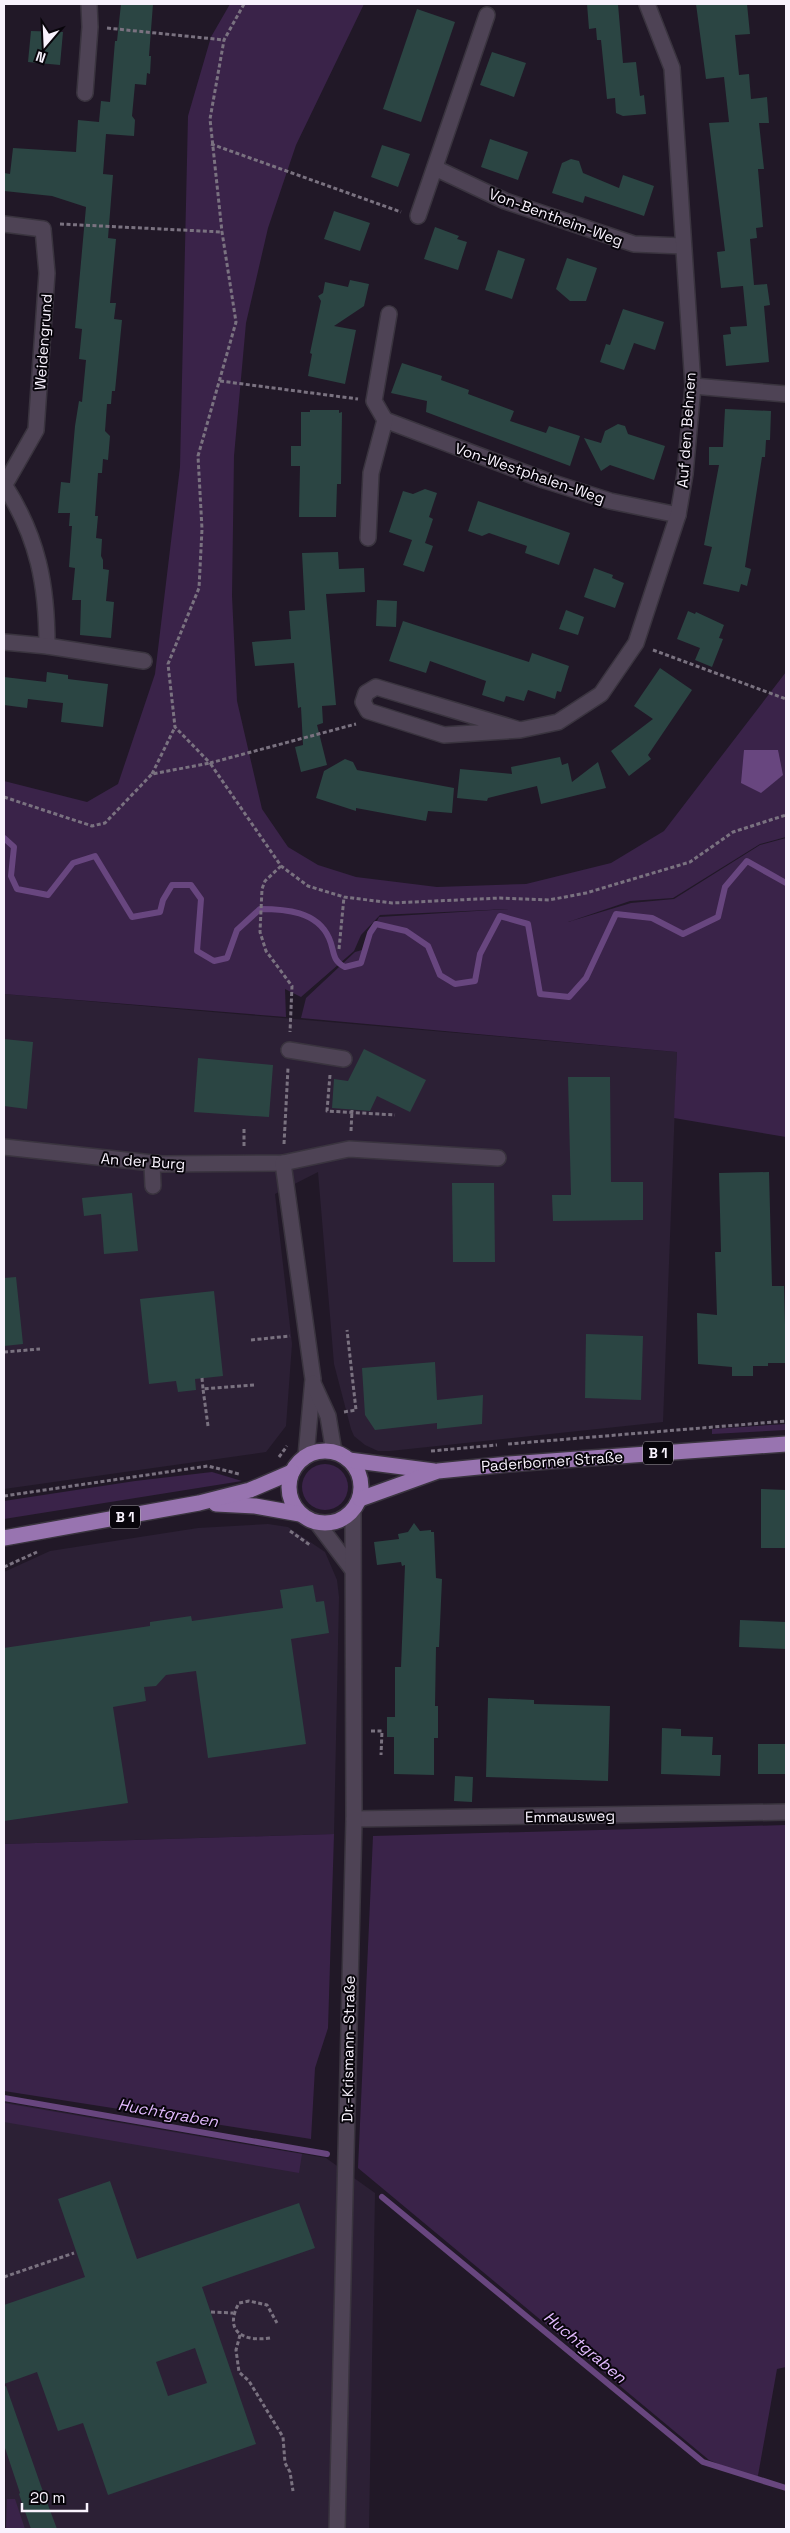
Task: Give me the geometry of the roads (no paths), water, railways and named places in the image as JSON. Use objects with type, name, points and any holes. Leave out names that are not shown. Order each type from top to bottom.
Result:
[{"type":"main road","name":"Paderborner Straße","points":[[334,1452],[349,1460],[438,1471],[786,1444]]},
{"type":"main road","points":[[306,1456],[324,1451],[334,1452]]},
{"type":"main road","name":"B 1","points":[[4,1538],[200,1503],[250,1490],[292,1472],[306,1456]]},
{"type":"main road","points":[[349,1460],[360,1478],[356,1505]]},
{"type":"main road","name":"Paderborner Straße","points":[[318,1524],[337,1522],[356,1505],[438,1471]]},
{"type":"main road","points":[[292,1472],[288,1483],[289,1494],[293,1505],[300,1514]]},
{"type":"main road","name":"B 1","points":[[200,1503],[254,1506],[300,1514],[318,1524]]},
{"type":"street","points":[[85,93],[90,26],[89,4]]},
{"type":"street","name":"Auf den Behnen","points":[[520,730],[376,687],[366,693],[363,702],[368,711],[444,735],[520,730],[558,722],[601,694],[636,643],[678,515],[685,474],[693,386],[672,68],[647,4]]},
{"type":"street","points":[[418,216],[487,15]]},
{"type":"street","name":"Von-Bentheim-Weg","points":[[435,168],[505,201],[634,244],[683,246]]},
{"type":"street","name":"Weidengrund","points":[[4,224],[43,229],[47,273],[36,430],[4,486],[21,511],[41,567],[46,592],[47,646]]},
{"type":"street","points":[[368,538],[371,473],[385,420],[374,401],[388,314]]},
{"type":"street","points":[[693,386],[786,394]]},
{"type":"street","name":"Von-Westphalen-Weg","points":[[385,420],[544,480],[610,501],[678,515]]},
{"type":"street","points":[[4,642],[47,646],[144,662]]},
{"type":"street","points":[[289,1050],[339,1065]]},
{"type":"street","name":"An der Burg","points":[[4,1147],[152,1164],[283,1163],[349,1149],[498,1158]]},
{"type":"street","points":[[283,1163],[313,1383],[306,1456]]},
{"type":"street","points":[[152,1164],[153,1186]]},
{"type":"street","points":[[313,1383],[328,1416],[334,1452]]},
{"type":"street","name":"Dr.-Krismann-Straße","points":[[336,2529],[354,1819],[352,1569],[356,1505]]},
{"type":"street","points":[[318,1524],[352,1569]]},
{"type":"street","name":"Emmausweg","points":[[354,1819],[786,1812]]},
{"type":"waterway","points":[[4,838],[14,847],[11,876],[17,889],[48,895],[73,863],[95,856],[132,917],[160,912],[163,900],[172,885],[191,885],[201,899],[197,951],[214,961],[227,958],[237,930],[260,909],[280,910],[299,913],[317,922],[329,938],[335,958],[345,967],[361,963],[370,933],[376,924],[406,931],[428,946],[440,975],[455,984],[475,981],[480,954],[500,916],[528,924],[540,994],[569,997],[586,978],[616,914],[652,918],[683,934],[718,917],[725,887],[747,861],[786,883]]},
{"type":"waterway","name":"Huchtgraben","points":[[4,2098],[327,2154]]},
{"type":"waterway","name":"Huchtgraben","points":[[382,2197],[703,2462],[786,2488]]}]
